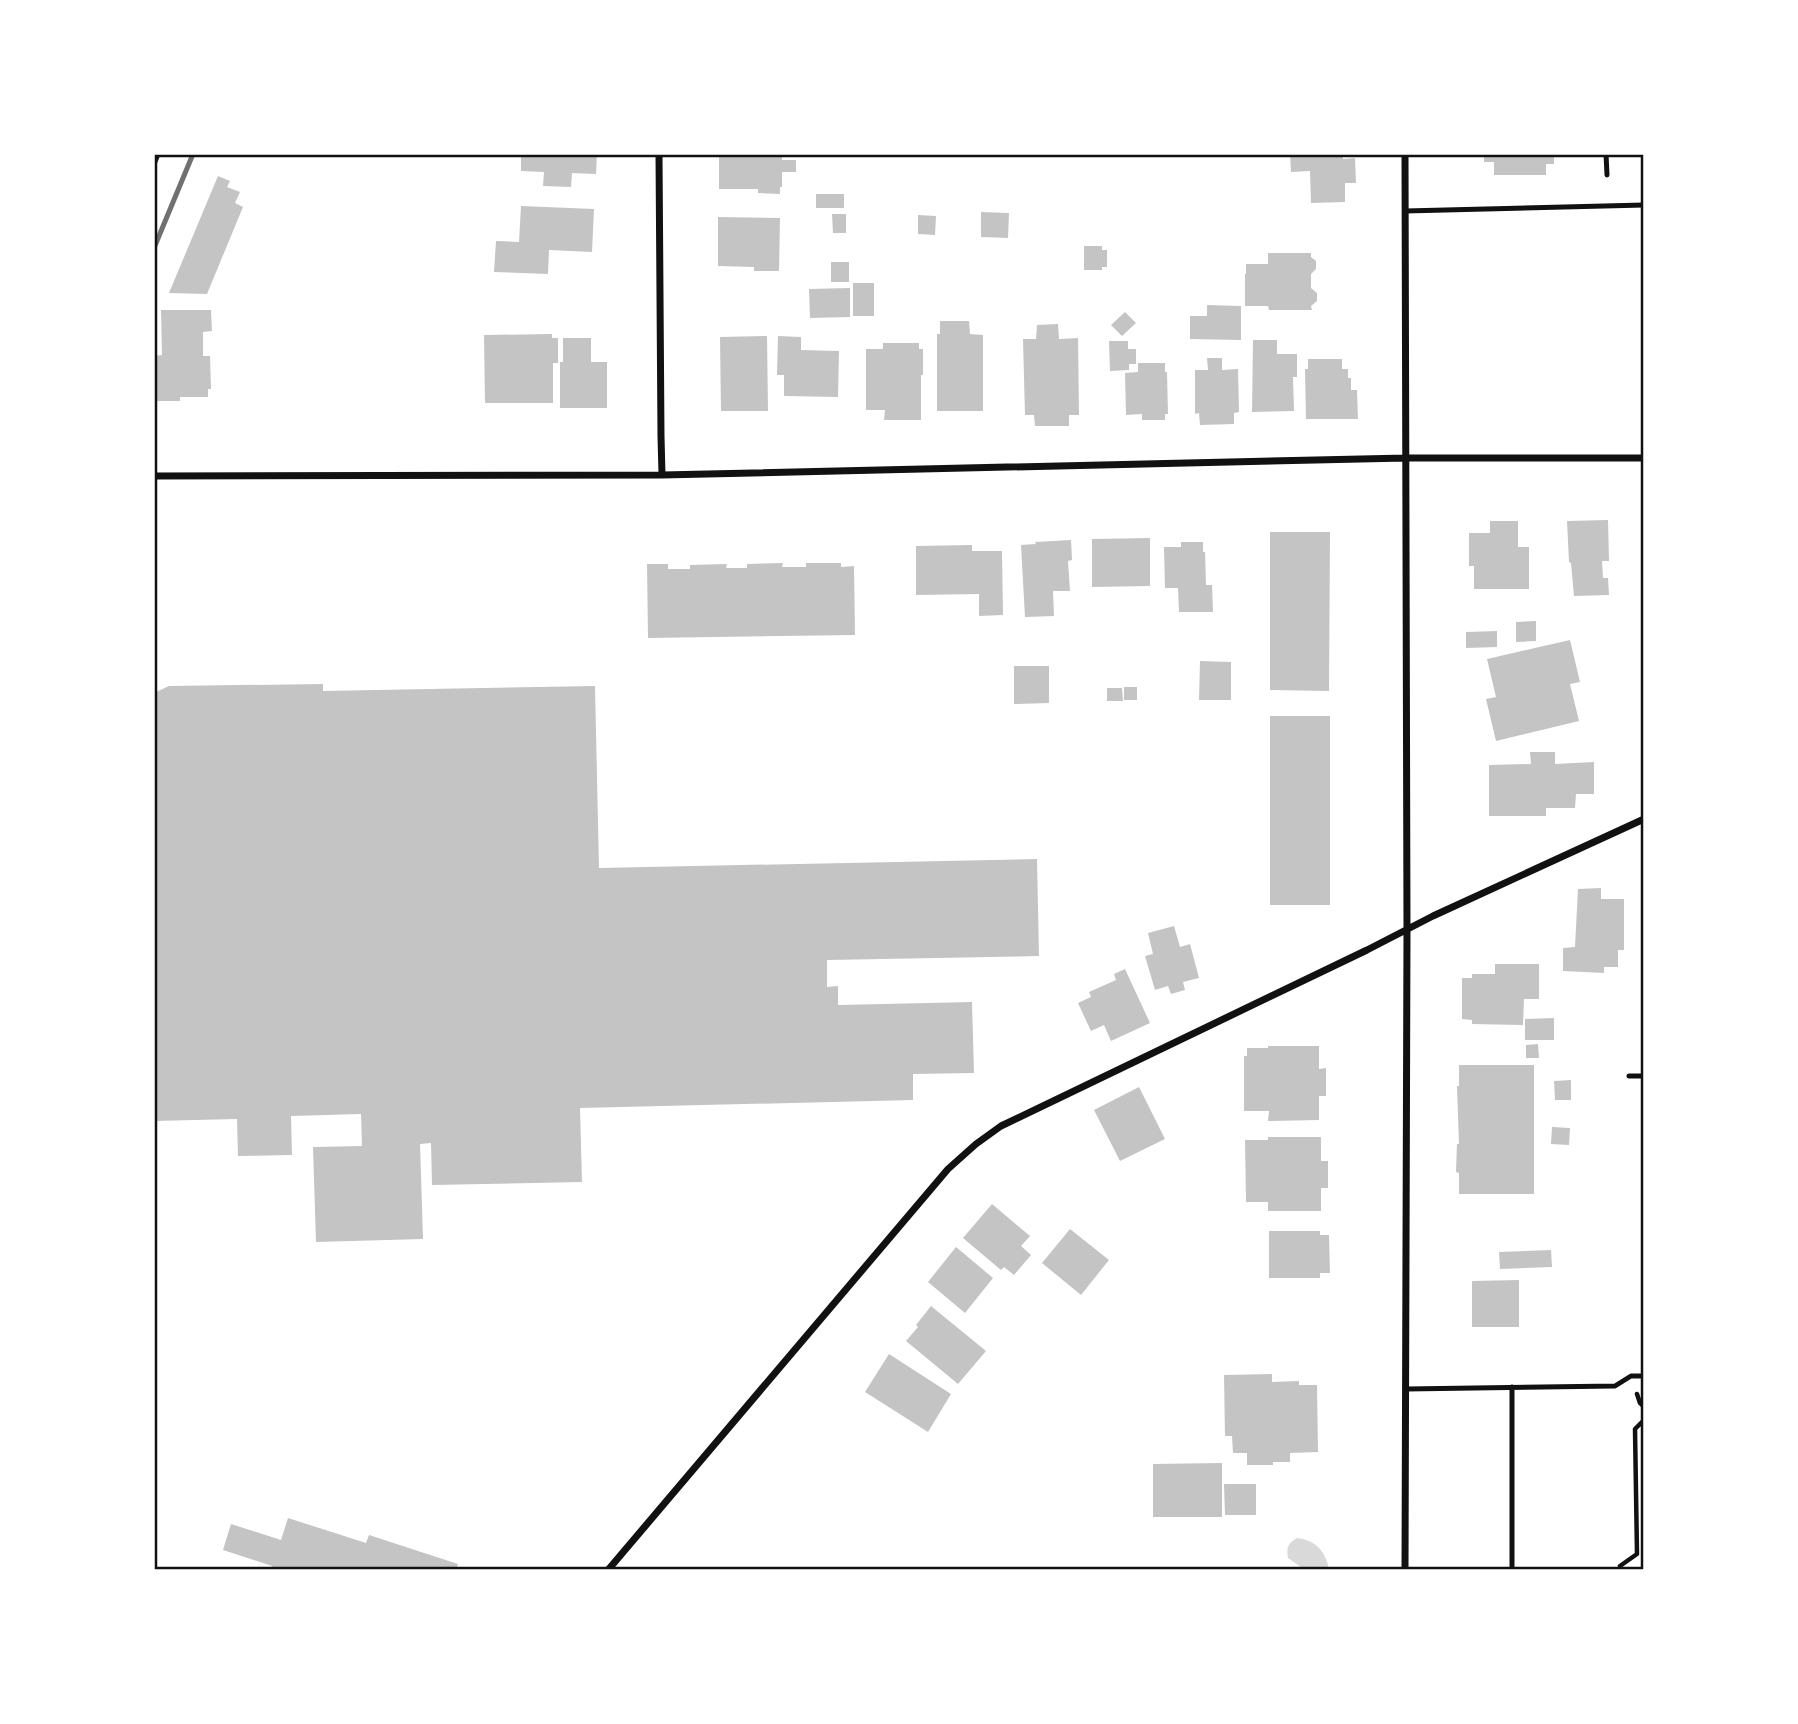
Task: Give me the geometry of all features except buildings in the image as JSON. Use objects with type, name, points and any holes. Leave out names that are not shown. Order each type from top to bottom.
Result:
[{"type":"street","points":[[659,154],[662,475]]},
{"type":"street","points":[[1405,154],[1405,1570]]},
{"type":"street","points":[[154,476],[662,475],[1406,458],[1644,458]]},
{"type":"street","points":[[608,1570],[948,1169],[976,1144],[1001,1126],[1644,819]]},
{"type":"lane","points":[[154,164],[158,154]]},
{"type":"lane","points":[[1606,154],[1607,175]]},
{"type":"lane","points":[[1405,211],[1644,205]]},
{"type":"lane","points":[[1629,1076],[1644,1076]]},
{"type":"lane","points":[[1406,1389],[1615,1385],[1631,1376],[1644,1376]]},
{"type":"lane","points":[[1511,1570],[1512,1387]]},
{"type":"path","points":[[1620,1566],[1637,1554],[1635,1429],[1644,1420]]},
{"type":"shaded area","points":[[1297,1538],[1310,1541],[1319,1548],[1329,1570],[1305,1570],[1288,1558],[1288,1546]]},
{"type":"railway","points":[[154,248],[193,154]]}]
